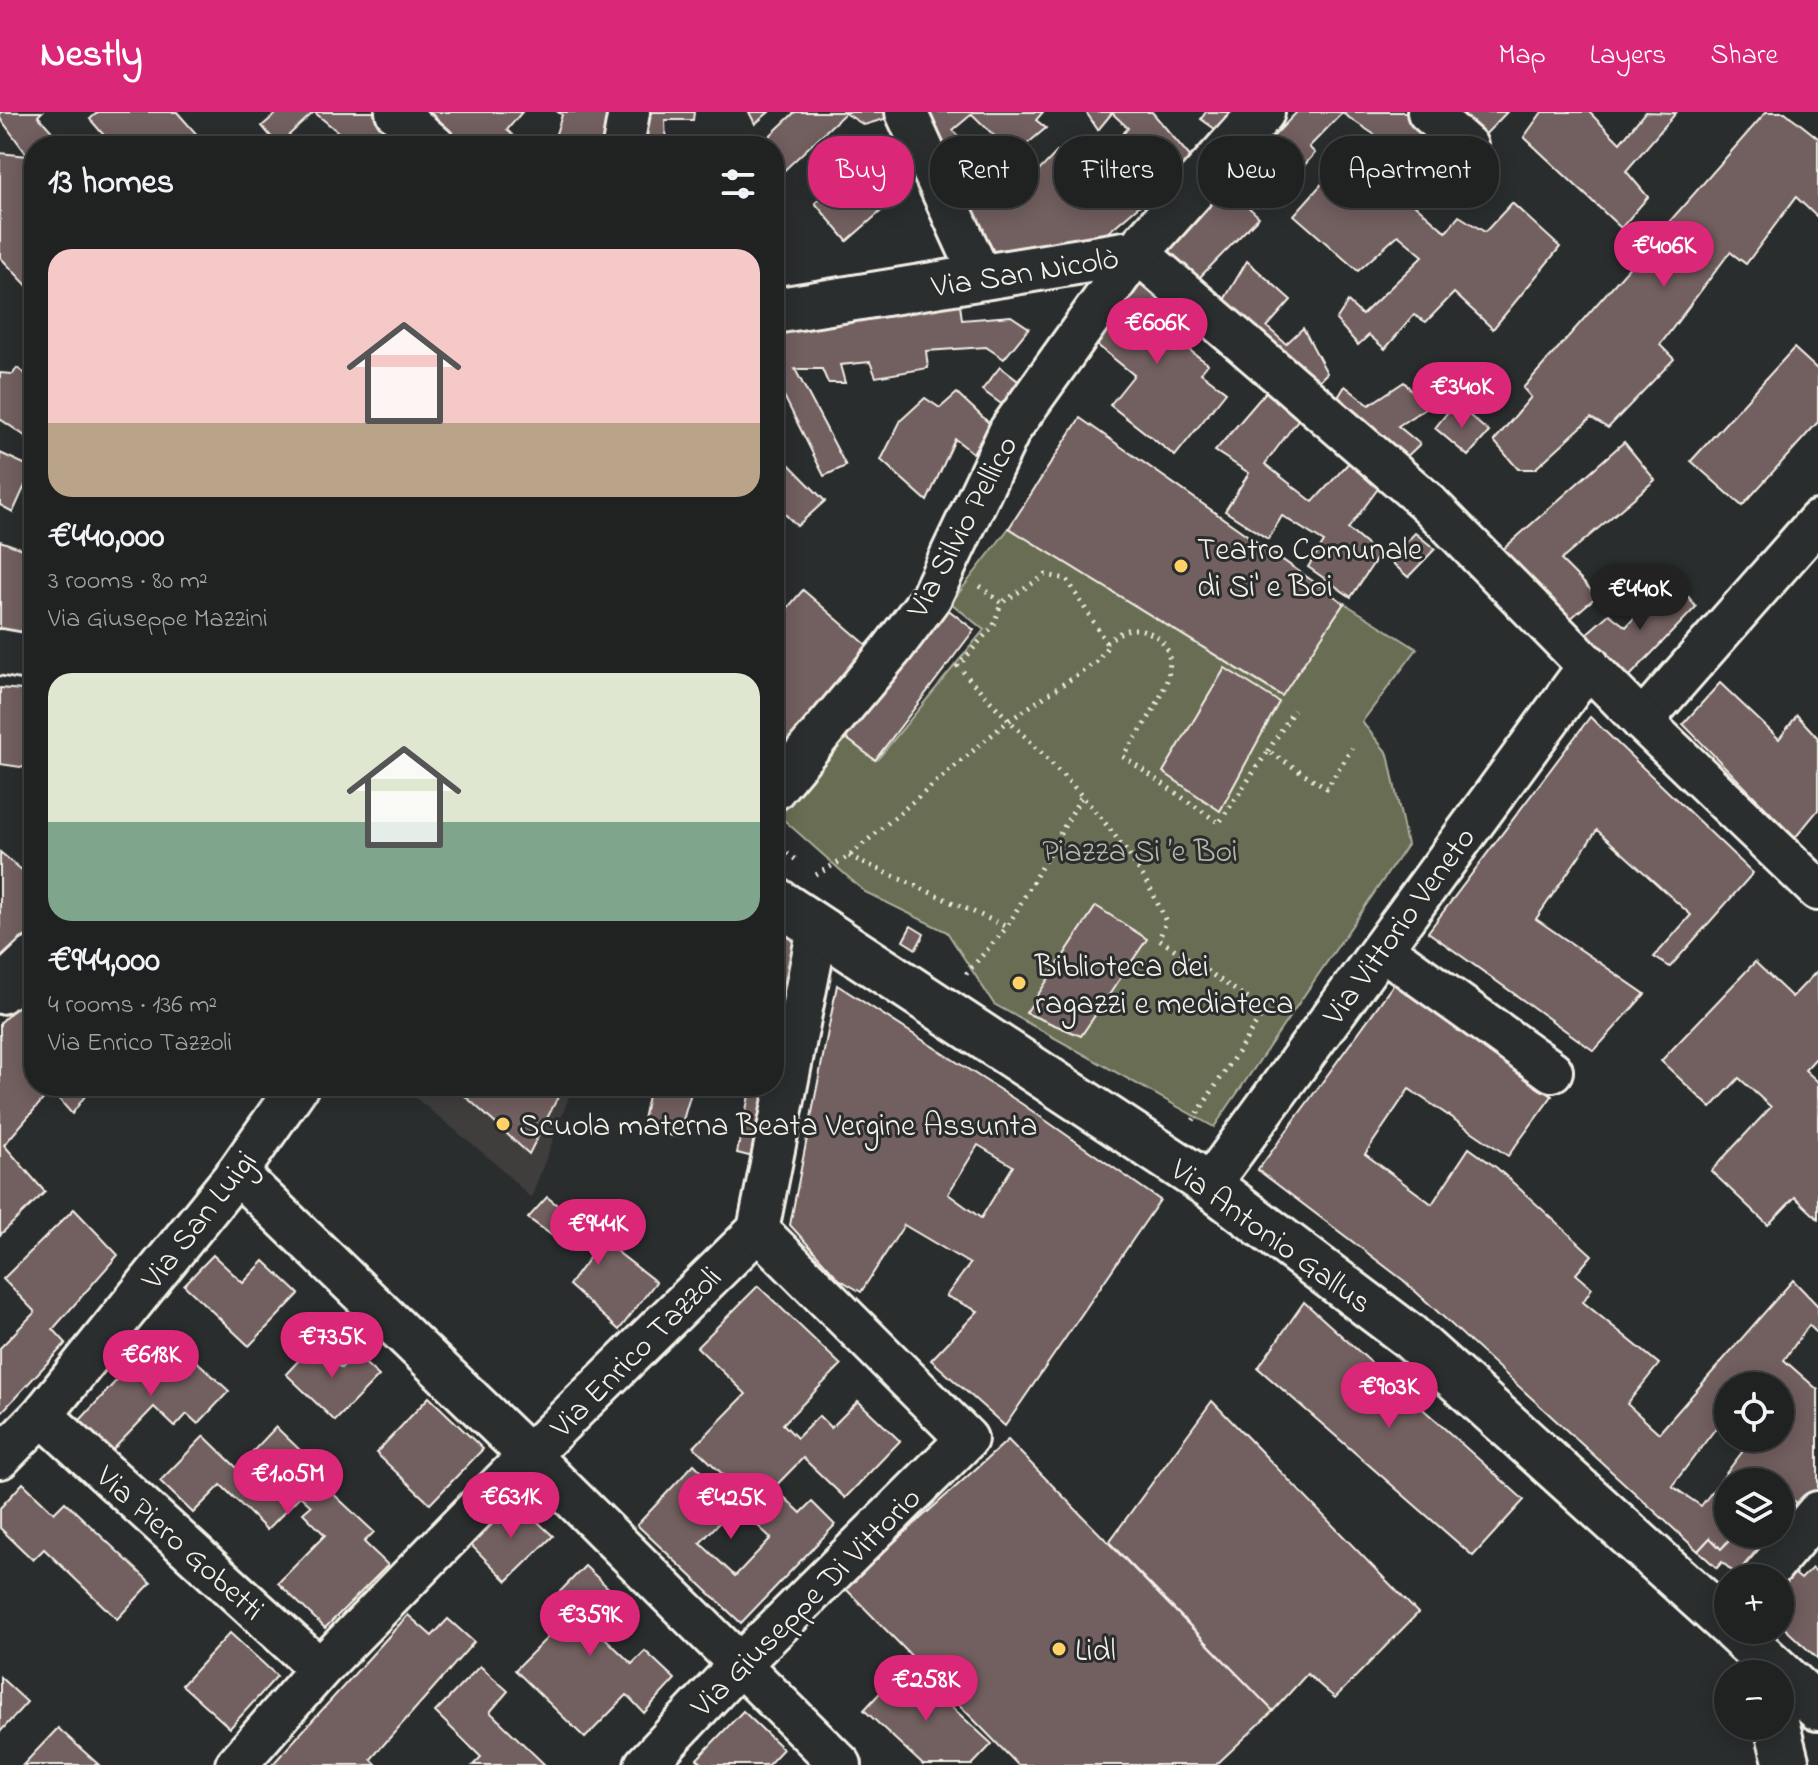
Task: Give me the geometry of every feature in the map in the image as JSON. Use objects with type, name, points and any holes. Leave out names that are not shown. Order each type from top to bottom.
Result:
[{"type":"street","points":[[396,112],[424,136]]},
{"type":"street","points":[[625,136],[629,112]]},
{"type":"street","points":[[906,112],[982,279]]},
{"type":"street","name":"Via San Nicolò","points":[[784,309],[1137,252],[1262,112]]},
{"type":"street","points":[[1428,112],[1456,136]]},
{"type":"street","points":[[1137,252],[1427,502],[1642,721],[1818,890]]},
{"type":"street","name":"Via Silvio Pellico","points":[[784,778],[892,649],[931,597],[1010,430],[1137,252]]},
{"type":"street","points":[[1642,721],[1818,521]]},
{"type":"street","points":[[0,652],[24,656]]},
{"type":"street","name":"Via Vittorio Veneto","points":[[1209,1185],[1589,665]]},
{"type":"street","name":"Via Antonio Gallus","points":[[784,906],[1209,1185],[1409,1336],[1714,1614]]},
{"type":"street","points":[[758,1230],[818,928]]},
{"type":"street","points":[[1382,949],[1552,1071]]},
{"type":"street","points":[[0,991],[24,968]]},
{"type":"street","name":"Via San Luigi","points":[[0,1458],[42,1415],[237,1173],[291,1096]]},
{"type":"street","points":[[237,1173],[529,1455],[841,1765]]},
{"type":"street","name":"Via Giuseppe Di Vittorio","points":[[645,1765],[740,1664],[967,1439],[758,1230]]},
{"type":"street","name":"Via Enrico Tazzoli","points":[[236,1765],[320,1669],[529,1455],[758,1230]]},
{"type":"street","name":"Via Piero Gobetti","points":[[42,1415],[320,1669]]},
{"type":"street","points":[[1774,1564],[1818,1512]]},
{"type":"street","name":"Via Antonio Gallus","points":[[1747,1644],[1818,1708]]},
{"type":"street","points":[[1781,1740],[1787,1765]]},
{"type":"path","points":[[948,561],[1001,603]]},
{"type":"path","points":[[784,851],[817,876],[849,856],[1007,722],[1096,662],[1108,646],[1067,579],[1046,575],[1001,603],[994,625],[958,666],[1007,722],[1081,797],[1150,883],[1166,922],[1159,939],[1265,1010],[1191,1121],[1237,1145]]},
{"type":"path","points":[[1106,643],[1122,630],[1136,628],[1153,634],[1166,648],[1170,669],[1165,690],[1123,756],[1219,823],[1294,710]]},
{"type":"path","points":[[1268,751],[1327,788],[1352,748]]},
{"type":"path","points":[[849,856],[1007,927],[1081,797]]},
{"type":"shaded area","name":"Scuola materna Beata Vergine Assunta","points":[[413,1096],[569,1096],[531,1198],[494,1162]]},
{"type":"green space","name":"Piazza Si ’e Boi","points":[[1009,528],[1281,696],[1344,603],[1417,649],[1362,722],[1388,754],[1407,845],[1214,1127],[994,1004],[947,932],[865,892],[784,820],[784,805],[842,735],[877,760],[984,630],[951,603]]},
{"type":"building","points":[[0,112],[42,112],[38,116],[56,136],[24,136],[24,151],[0,118]]},
{"type":"building","points":[[98,112],[177,112],[198,136],[104,136],[90,119]]},
{"type":"building","points":[[278,112],[314,112],[288,136],[270,136],[262,126]]},
{"type":"building","points":[[314,112],[382,112],[407,136],[343,136]]},
{"type":"building","points":[[422,112],[522,112],[507,130],[514,136],[454,136]]},
{"type":"building","points":[[558,112],[611,112],[607,136],[555,136],[562,115]]},
{"type":"building","points":[[644,112],[694,112],[693,120],[665,120],[666,136],[641,136]]},
{"type":"building","points":[[749,112],[769,112],[755,124]]},
{"type":"building","points":[[795,112],[895,112],[898,115],[864,125],[845,113],[821,136],[808,136],[808,148],[784,171],[784,136],[769,136]]},
{"type":"building","points":[[921,112],[1043,112],[1036,120],[1046,128],[1037,136],[995,136],[972,114],[953,130],[958,136],[931,136]]},
{"type":"building","points":[[1086,112],[1152,112],[1172,136],[1121,136],[1128,128],[1112,113],[1098,130]]},
{"type":"building","points":[[1206,112],[1238,112],[1219,132],[1201,119]]},
{"type":"building","points":[[1297,112],[1419,112],[1438,127],[1430,136],[1376,136],[1342,113],[1309,147],[1315,153],[1304,166],[1304,136],[1274,136]]},
{"type":"building","points":[[1465,112],[1507,112],[1484,136],[1473,136],[1458,124]]},
{"type":"building","points":[[1542,112],[1589,112],[1620,143],[1645,112],[1676,113],[1626,171],[1648,197],[1621,228],[1524,137]]},
{"type":"building","points":[[1766,112],[1785,112],[1818,138],[1818,218],[1796,197],[1746,264],[1730,252],[1660,345],[1674,359],[1608,428],[1591,418],[1535,469],[1518,469],[1494,441],[1531,397],[1523,388]]},
{"type":"building","points":[[1182,147],[1193,160],[1182,169]]},
{"type":"building","points":[[0,153],[24,156],[24,282],[0,257]]},
{"type":"building","points":[[1054,155],[1054,208],[1136,208],[1100,239],[986,253],[964,213],[973,208],[1038,208],[1038,172]]},
{"type":"building","points":[[1320,186],[1320,208],[1418,208],[1446,232],[1459,216],[1485,232],[1512,203],[1560,247],[1493,329],[1454,293],[1426,322],[1414,315],[1385,349],[1369,335],[1358,345],[1336,320],[1348,302],[1362,315],[1423,256],[1398,235],[1358,271],[1294,215],[1304,208],[1304,204]]},
{"type":"building","points":[[819,208],[885,208],[847,241]]},
{"type":"building","points":[[1205,208],[1249,208],[1259,217],[1195,282],[1162,252]]},
{"type":"building","points":[[1247,261],[1291,300],[1267,327],[1286,344],[1303,328],[1327,373],[1314,386],[1221,305]]},
{"type":"building","points":[[1137,272],[1196,322],[1180,343],[1208,364],[1201,373],[1226,392],[1175,456],[1110,405],[1134,375],[1091,340]]},
{"type":"building","points":[[959,297],[962,320],[1011,316],[1029,328],[1004,359],[986,347],[926,351],[928,368],[876,377],[870,362],[840,365],[845,383],[828,383],[822,369],[795,369],[846,466],[824,476],[784,396],[784,323]]},
{"type":"building","points":[[1794,348],[1818,370],[1818,422],[1742,506],[1691,461]]},
{"type":"building","points":[[1000,367],[1022,384],[1004,406],[982,390]]},
{"type":"building","points":[[17,368],[24,373],[24,435],[0,419],[0,373],[13,374]]},
{"type":"building","points":[[1404,382],[1427,407],[1398,426],[1420,444],[1400,463],[1334,404],[1345,386],[1369,405]]},
{"type":"building","points":[[1271,386],[1303,413],[1265,464],[1313,502],[1354,457],[1383,482],[1348,529],[1379,555],[1351,597],[1308,567],[1324,542],[1282,516],[1268,539],[1225,511],[1249,473],[1215,451]]},
{"type":"building","points":[[957,393],[990,424],[973,453],[955,439],[927,501],[881,460],[901,420],[925,398],[940,408]]},
{"type":"building","points":[[1455,403],[1489,432],[1468,456],[1435,428]]},
{"type":"building","name":"Teatro Comunale di Si' e Boi","points":[[1080,418],[1344,603],[1282,696],[1009,528]]},
{"type":"building","points":[[1624,442],[1655,480],[1561,560],[1597,596],[1569,620],[1500,552]]},
{"type":"building","points":[[0,453],[24,464],[24,488],[13,512],[0,505]]},
{"type":"building","points":[[784,459],[825,501],[797,526],[784,513]]},
{"type":"building","points":[[1415,533],[1435,549],[1408,577],[1389,560]]},
{"type":"building","points":[[0,541],[24,549],[24,634],[0,631]]},
{"type":"building","points":[[1682,588],[1696,607],[1628,678],[1585,635],[1609,614],[1626,627],[1652,598],[1663,604]]},
{"type":"building","points":[[803,590],[875,652],[784,757],[784,612]]},
{"type":"building","points":[[941,604],[974,630],[875,760],[842,735]]},
{"type":"building","points":[[1225,668],[1279,702],[1220,811],[1163,772]]},
{"type":"building","points":[[1720,683],[1779,739],[1797,715],[1818,738],[1818,810],[1795,838],[1683,724]]},
{"type":"building","points":[[0,688],[24,690],[24,768],[0,764]]},
{"type":"building","points":[[1590,717],[1753,873],[1670,967],[1654,957],[1691,915],[1597,830],[1536,919],[1645,994],[1594,1051],[1428,932]]},
{"type":"building","points":[[0,852],[24,872],[24,939],[0,962]]},
{"type":"building","points":[[1096,906],[1147,939],[1081,1036],[1026,1013]]},
{"type":"building","points":[[911,926],[924,934],[916,949],[903,941]]},
{"type":"building","points":[[784,930],[799,951],[784,1043]]},
{"type":"building","points":[[1755,962],[1792,997],[1818,970],[1818,1056],[1805,1070],[1818,1082],[1818,1219],[1795,1197],[1768,1225],[1711,1171],[1771,1107],[1739,1078],[1711,1108],[1661,1061]]},
{"type":"building","points":[[1396,981],[1552,1096],[1508,1156],[1409,1089],[1365,1154],[1432,1204],[1469,1148],[1497,1168],[1592,1255],[1576,1274],[1592,1288],[1583,1302],[1659,1364],[1627,1404],[1659,1433],[1793,1280],[1818,1306],[1818,1334],[1809,1325],[1784,1360],[1818,1390],[1818,1497],[1807,1509],[1794,1501],[1794,1468],[1730,1468],[1742,1452],[1794,1452],[1794,1372],[1714,1372],[1714,1430],[1672,1486],[1701,1506],[1714,1489],[1714,1542],[1710,1538],[1698,1551],[1403,1280],[1258,1170]]},
{"type":"building","points":[[837,985],[1022,1104],[1160,1200],[1005,1426],[931,1360],[978,1311],[946,1296],[970,1264],[904,1225],[861,1292],[839,1279],[790,1225]],"holes":[[[978,1145],[1013,1166],[981,1218],[948,1194]]]},
{"type":"building","points":[[24,1000],[24,1096],[46,1096],[4,1145],[45,1192],[0,1235],[0,1023]]},
{"type":"building","points":[[56,1096],[85,1096],[72,1114]]},
{"type":"building","points":[[465,1096],[558,1096],[529,1154]]},
{"type":"building","points":[[648,1096],[690,1096],[678,1137],[641,1129]]},
{"type":"building","points":[[749,1096],[775,1096],[765,1160],[737,1153]]},
{"type":"building","points":[[547,1197],[656,1282],[619,1330],[569,1285],[594,1251],[575,1237],[568,1247],[528,1218]]},
{"type":"building","points":[[74,1209],[118,1255],[53,1329],[66,1343],[0,1414],[0,1348],[35,1312],[3,1279]]},
{"type":"building","points":[[213,1255],[243,1283],[264,1261],[299,1294],[249,1346],[184,1285]]},
{"type":"building","points":[[758,1286],[841,1365],[783,1424],[797,1438],[819,1416],[831,1428],[858,1401],[900,1441],[845,1498],[803,1458],[756,1506],[694,1447],[746,1394],[697,1347]]},
{"type":"building","points":[[1304,1302],[1524,1500],[1473,1556],[1258,1368]]},
{"type":"building","points":[[315,1343],[341,1368],[355,1354],[379,1376],[335,1421],[286,1374]]},
{"type":"building","points":[[149,1345],[165,1360],[179,1345],[229,1391],[198,1424],[187,1414],[175,1427],[154,1407],[105,1458],[72,1429]]},
{"type":"building","points":[[429,1397],[483,1449],[430,1504],[376,1453]]},
{"type":"building","points":[[1212,1401],[1418,1613],[1335,1698],[1307,1674],[1273,1711],[1109,1542]]},
{"type":"building","points":[[276,1427],[332,1481],[326,1487],[374,1532],[364,1542],[388,1565],[325,1628],[278,1583],[325,1535],[303,1513],[311,1506],[300,1496],[267,1530],[221,1485],[193,1513],[160,1481],[204,1436],[237,1468]]},
{"type":"building","name":"Lidl","points":[[1008,1440],[1273,1711],[1216,1765],[1018,1765],[844,1587]]},
{"type":"building","points":[[694,1464],[736,1505],[700,1543],[735,1576],[771,1538],[757,1525],[784,1497],[801,1513],[812,1502],[835,1525],[741,1623],[637,1525]]},
{"type":"building","points":[[23,1483],[54,1513],[65,1502],[151,1583],[117,1619],[44,1549],[33,1560],[0,1528],[0,1508]]},
{"type":"building","points":[[512,1498],[553,1536],[507,1581],[471,1545]]},
{"type":"building","points":[[1710,1538],[1714,1548],[1768,1548],[1753,1564],[1722,1562],[1714,1565],[1698,1551]]},
{"type":"building","points":[[585,1566],[632,1610],[605,1638],[632,1664],[645,1651],[675,1679],[644,1713],[627,1695],[585,1738],[515,1670],[560,1625],[543,1609]]},
{"type":"building","points":[[1812,1568],[1818,1573],[1818,1659],[1794,1637],[1794,1573],[1801,1579]]},
{"type":"building","points":[[408,1615],[432,1636],[448,1619],[474,1642],[371,1759],[377,1765],[272,1765]]},
{"type":"building","points":[[230,1633],[277,1676],[230,1728],[182,1685]]},
{"type":"building","points":[[906,1665],[992,1744],[972,1765],[923,1765],[864,1710]]},
{"type":"building","points":[[480,1666],[508,1691],[490,1712],[545,1765],[473,1765],[481,1757],[435,1712]]},
{"type":"building","points":[[0,1677],[27,1702],[0,1732]]},
{"type":"building","points":[[743,1711],[783,1749],[768,1765],[704,1765],[697,1759]]},
{"type":"building","points":[[58,1728],[99,1765],[23,1765]]},
{"type":"place","name":"Teatro Comunale di Si' e Boi","points":[[1181,566]]},
{"type":"place","name":"Biblioteca dei ragazzi e mediateca","points":[[1019,983]]},
{"type":"place","name":"Scuola materna Beata Vergine Assunta","points":[[503,1124]]},
{"type":"place","name":"Lidl","points":[[1059,1649]]}]
